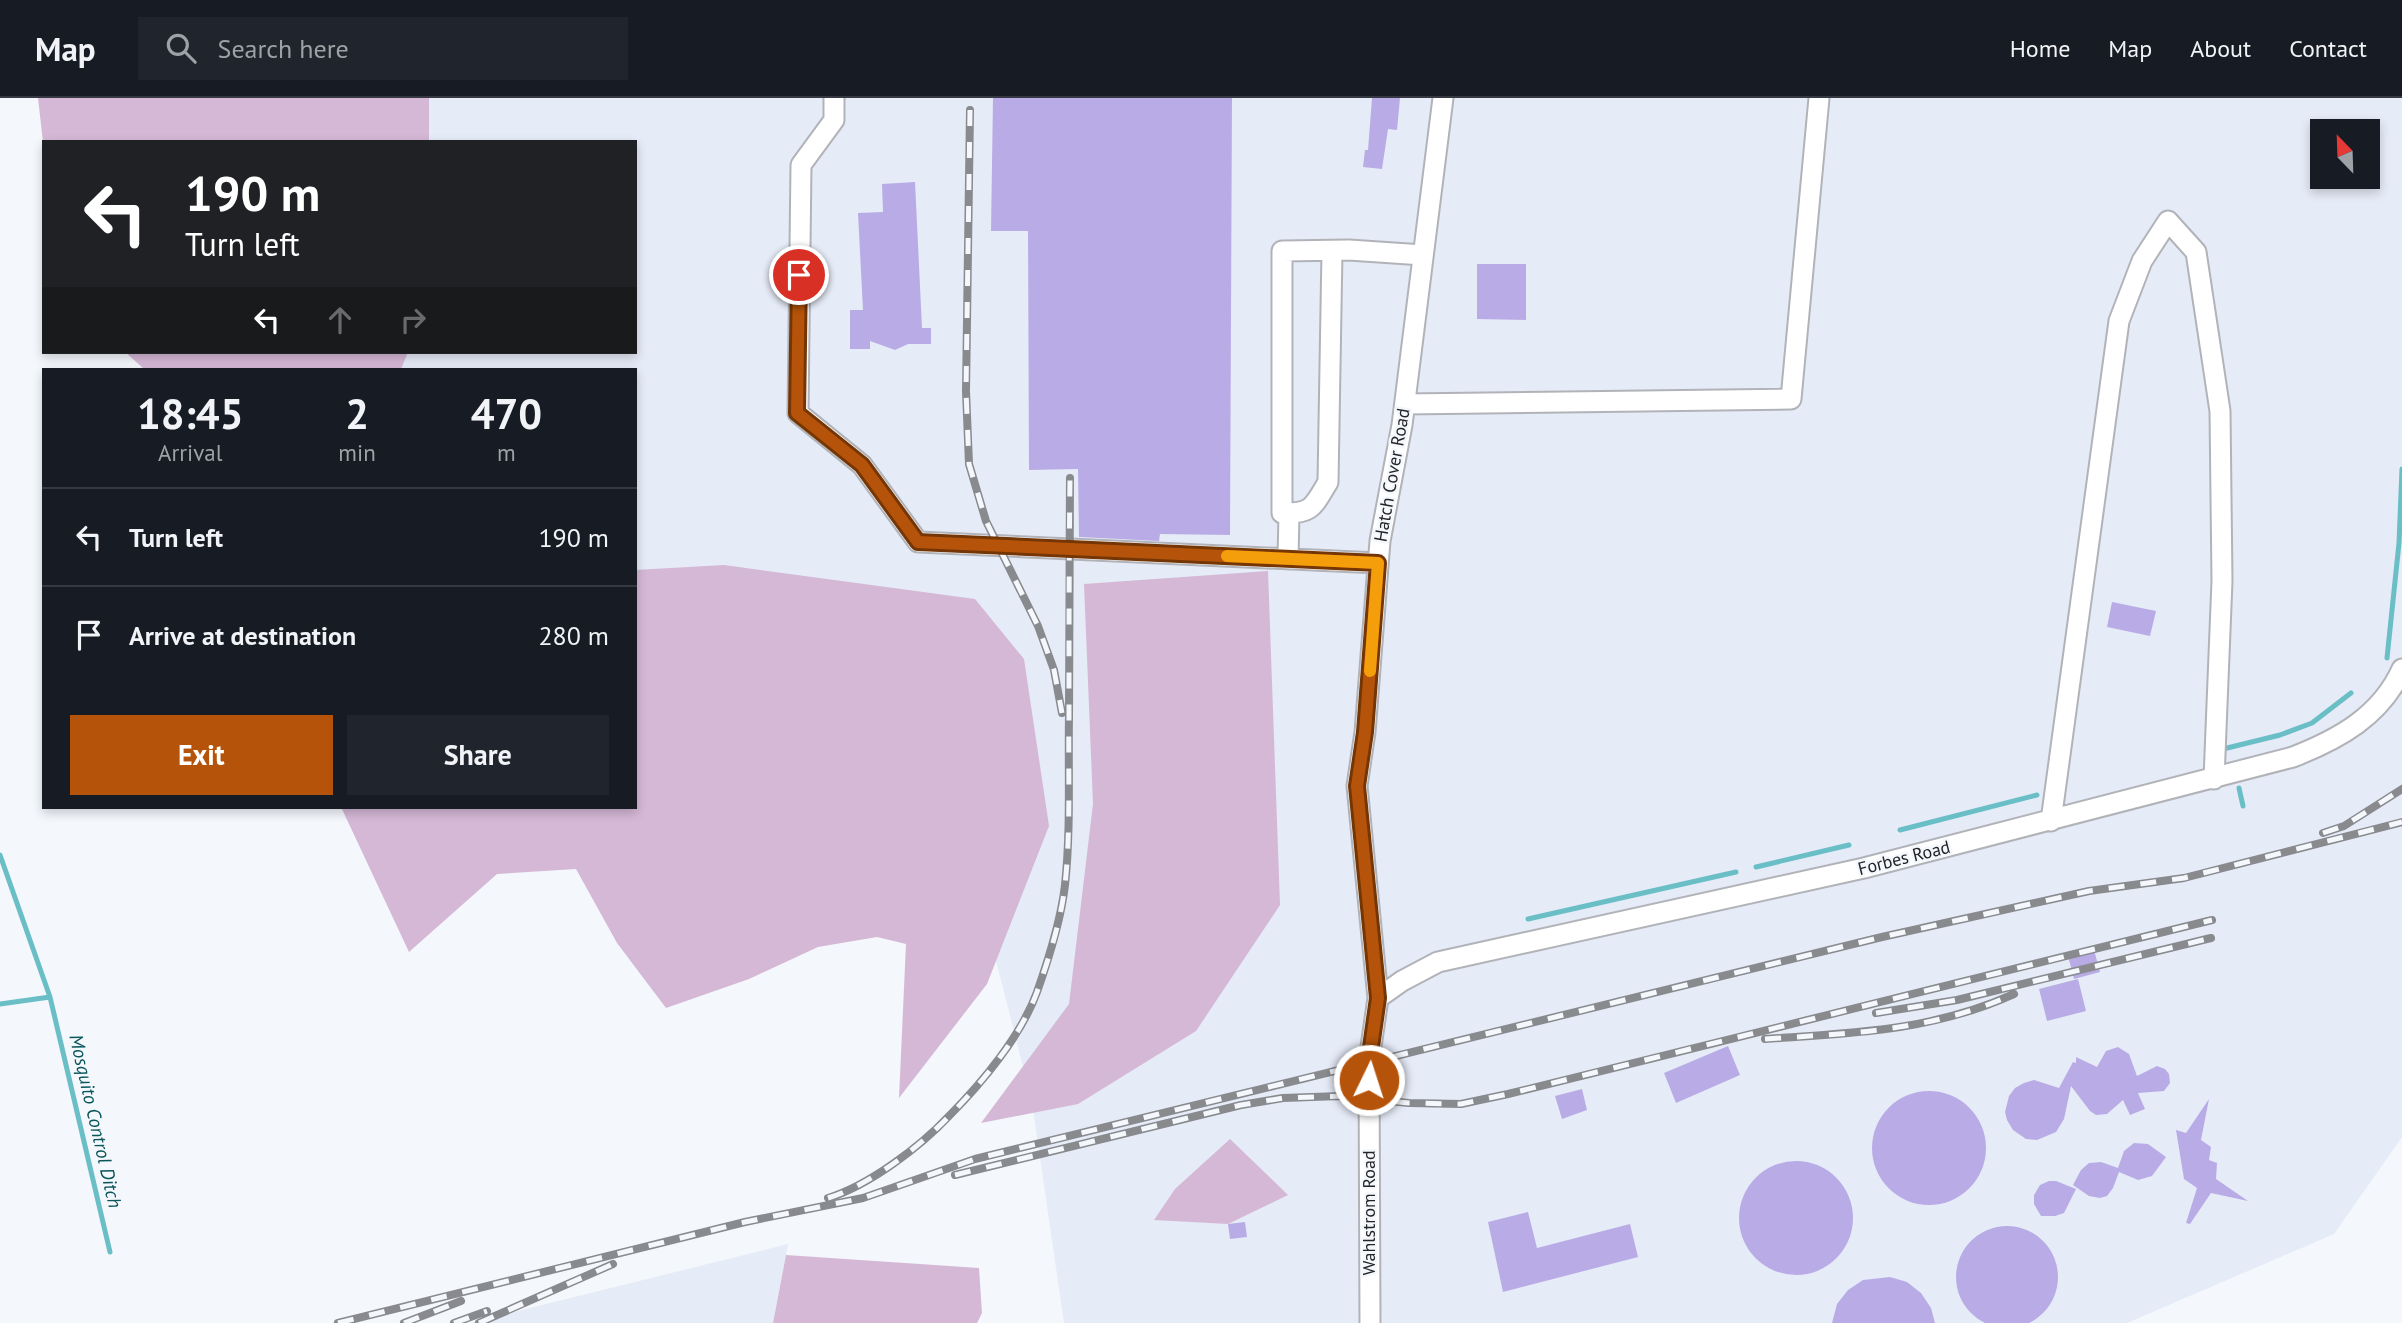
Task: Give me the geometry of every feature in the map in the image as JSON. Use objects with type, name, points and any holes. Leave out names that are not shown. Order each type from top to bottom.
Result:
[{"type":"street","points":[[834,98],[834,120],[801,165],[797,413],[862,465],[918,542],[1378,563]]},
{"type":"street","name":"Hatch Cover Road","points":[[1369,1061],[1378,998],[1357,786],[1365,732],[1378,563],[1405,404],[1443,98]]},
{"type":"street","points":[[1405,404],[1791,399],[1819,98]]},
{"type":"street","points":[[2052,821],[2119,321],[2142,261],[2168,220],[2196,252],[2220,411],[2222,581],[2214,779]]},
{"type":"street","points":[[1332,251],[1328,482],[1313,507],[1304,513],[1282,513],[1282,251],[1349,250],[1423,255]]},
{"type":"street","points":[[1288,559],[1289,513]]},
{"type":"street","name":"Forbes Road","points":[[1378,998],[1437,962],[1864,868],[2293,757],[2329,743],[2362,722],[2388,696],[2402,669]]},
{"type":"street","name":"Wahlstrom Road","points":[[1369,1061],[1370,1323]]},
{"type":"shaded area","points":[[38,98],[429,98],[429,140],[43,140]]},
{"type":"shaded area","points":[[213,98],[2402,98],[2402,1137],[2334,1234],[2127,1323],[1064,1323],[1032,1102],[943,752],[637,660],[637,368],[232,368],[231,354],[637,354],[637,140],[216,140]]},
{"type":"shaded area","points":[[127,354],[407,354],[401,368],[143,368]]},
{"type":"shaded area","points":[[724,565],[975,599],[1024,659],[1049,826],[987,984],[899,1098],[906,944],[877,937],[818,947],[749,979],[666,1008],[617,943],[576,869],[497,874],[409,952],[342,809],[637,809],[637,570]]},
{"type":"shaded area","points":[[1268,571],[1280,905],[1196,1031],[1078,1104],[981,1123],[1069,1004],[1093,804],[1084,584]]},
{"type":"shaded area","points":[[1230,1139],[1288,1195],[1228,1224],[1154,1220],[1175,1189]]},
{"type":"shaded area","points":[[788,1244],[773,1323],[470,1323]]},
{"type":"shaded area","points":[[786,1255],[979,1268],[982,1313],[977,1323],[773,1323]]},
{"type":"building","points":[[993,98],[1232,98],[1230,535],[1160,534],[1159,541],[1079,537],[1078,469],[1029,470],[1028,231],[991,231]]},
{"type":"building","points":[[1372,98],[1400,98],[1397,130],[1388,129],[1382,169],[1363,167],[1365,150],[1368,150]]},
{"type":"building","points":[[915,182],[922,328],[931,328],[931,344],[908,344],[895,350],[870,341],[870,349],[850,349],[850,310],[863,310],[858,213],[883,212],[882,184]]},
{"type":"building","points":[[1477,264],[1526,264],[1526,320],[1477,319]]},
{"type":"building","points":[[2112,602],[2156,611],[2150,636],[2107,627]]},
{"type":"building","points":[[2093,946],[2100,972],[2074,979],[2067,952]]},
{"type":"building","points":[[2078,979],[2086,1011],[2047,1021],[2039,989]]},
{"type":"building","points":[[1728,1046],[1740,1075],[1676,1103],[1664,1073]]},
{"type":"building","points":[[2118,1047],[2129,1054],[2137,1076],[2157,1066],[2169,1074],[2170,1083],[2164,1091],[2138,1093],[2145,1109],[2130,1115],[2123,1100],[2107,1114],[2096,1115],[2071,1086],[2064,1119],[2056,1132],[2037,1140],[2026,1139],[2013,1130],[2005,1112],[2009,1096],[2015,1088],[2034,1080],[2059,1088],[2073,1062],[2076,1063],[2076,1057],[2097,1067],[2106,1051]]},
{"type":"building","points":[[1582,1089],[1587,1110],[1562,1119],[1555,1096]]},
{"type":"building","points":[[1929,1091],[1951,1096],[1969,1108],[1981,1126],[1986,1148],[1981,1170],[1969,1188],[1951,1200],[1929,1205],[1907,1200],[1889,1188],[1877,1170],[1872,1148],[1877,1126],[1889,1108],[1907,1096]]},
{"type":"building","points":[[2209,1099],[2201,1140],[2211,1147],[2209,1160],[2217,1163],[2216,1179],[2248,1201],[2211,1193],[2190,1224],[2186,1223],[2197,1188],[2184,1179],[2176,1130],[2186,1133]]},
{"type":"building","points":[[2134,1143],[2148,1144],[2166,1157],[2152,1176],[2138,1180],[2119,1172],[2113,1188],[2107,1196],[2100,1198],[2089,1196],[2073,1185],[2081,1170],[2089,1163],[2101,1162],[2118,1168],[2124,1151]]},
{"type":"building","points":[[1796,1161],[1818,1166],[1836,1178],[1848,1196],[1853,1218],[1848,1240],[1836,1258],[1818,1270],[1796,1275],[1774,1270],[1756,1258],[1744,1240],[1739,1218],[1744,1196],[1756,1178],[1774,1166]]},
{"type":"building","points":[[2049,1181],[2076,1189],[2064,1213],[2041,1216],[2034,1204],[2034,1195],[2040,1185]]},
{"type":"building","points":[[1528,1212],[1537,1248],[1630,1224],[1638,1257],[1503,1292],[1488,1222]]},
{"type":"building","points":[[1245,1222],[1247,1237],[1230,1239],[1228,1224]]},
{"type":"building","points":[[1997,1227],[2017,1227],[2035,1235],[2049,1249],[2057,1267],[2054,1296],[2043,1313],[2026,1324],[1988,1324],[1971,1313],[1957,1287],[1957,1267],[1965,1249],[1979,1235]]},
{"type":"building","points":[[1890,1277],[1907,1282],[1921,1293],[1931,1308],[1935,1323],[1832,1323],[1837,1304],[1848,1290],[1863,1280]]},
{"type":"waterway","points":[[2387,658],[2399,543],[2402,469]]},
{"type":"waterway","points":[[2219,750],[2280,735],[2312,723],[2351,693]]},
{"type":"waterway","points":[[2239,788],[2243,806]]},
{"type":"waterway","points":[[1900,830],[2037,795]]},
{"type":"waterway","points":[[1756,867],[1849,845]]},
{"type":"waterway","name":"Mosquito Control Ditch","points":[[0,855],[50,997],[110,1252]]},
{"type":"waterway","points":[[1528,919],[1736,872]]},
{"type":"waterway","name":"Mosquito Control Ditch","points":[[0,1004],[50,997]]},
{"type":"railway","points":[[970,110],[966,391],[969,464],[986,521],[1038,626],[1054,670],[1062,713]]},
{"type":"railway","points":[[828,1198],[860,1184],[893,1164],[949,1116],[987,1074],[1011,1042],[1030,1009],[1041,979],[1061,912],[1067,864],[1070,478]]},
{"type":"railway","points":[[2323,833],[2344,826],[2402,789]]},
{"type":"railway","points":[[338,1323],[745,1222],[863,1198],[975,1159],[1882,937],[2089,891],[2184,878],[2402,822]]},
{"type":"railway","points":[[955,1175],[1241,1105],[1283,1098],[1341,1096],[1409,1103],[1461,1104],[2212,920]]},
{"type":"railway","points":[[1876,1013],[1957,1000],[2211,938]]},
{"type":"railway","points":[[1765,1039],[1861,1032],[1923,1023],[1953,1016],[2014,994]]},
{"type":"railway","points":[[479,1323],[613,1264]]},
{"type":"railway","points":[[404,1323],[461,1301]]},
{"type":"railway","points":[[454,1323],[487,1311]]},
{"type":"slow traffic","points":[[1227,556],[1378,563],[1370,671]]},
{"type":"route","points":[[799,275],[797,413],[862,465],[918,542],[1378,563],[1365,732],[1357,786],[1378,998],[1369,1080]]}]
